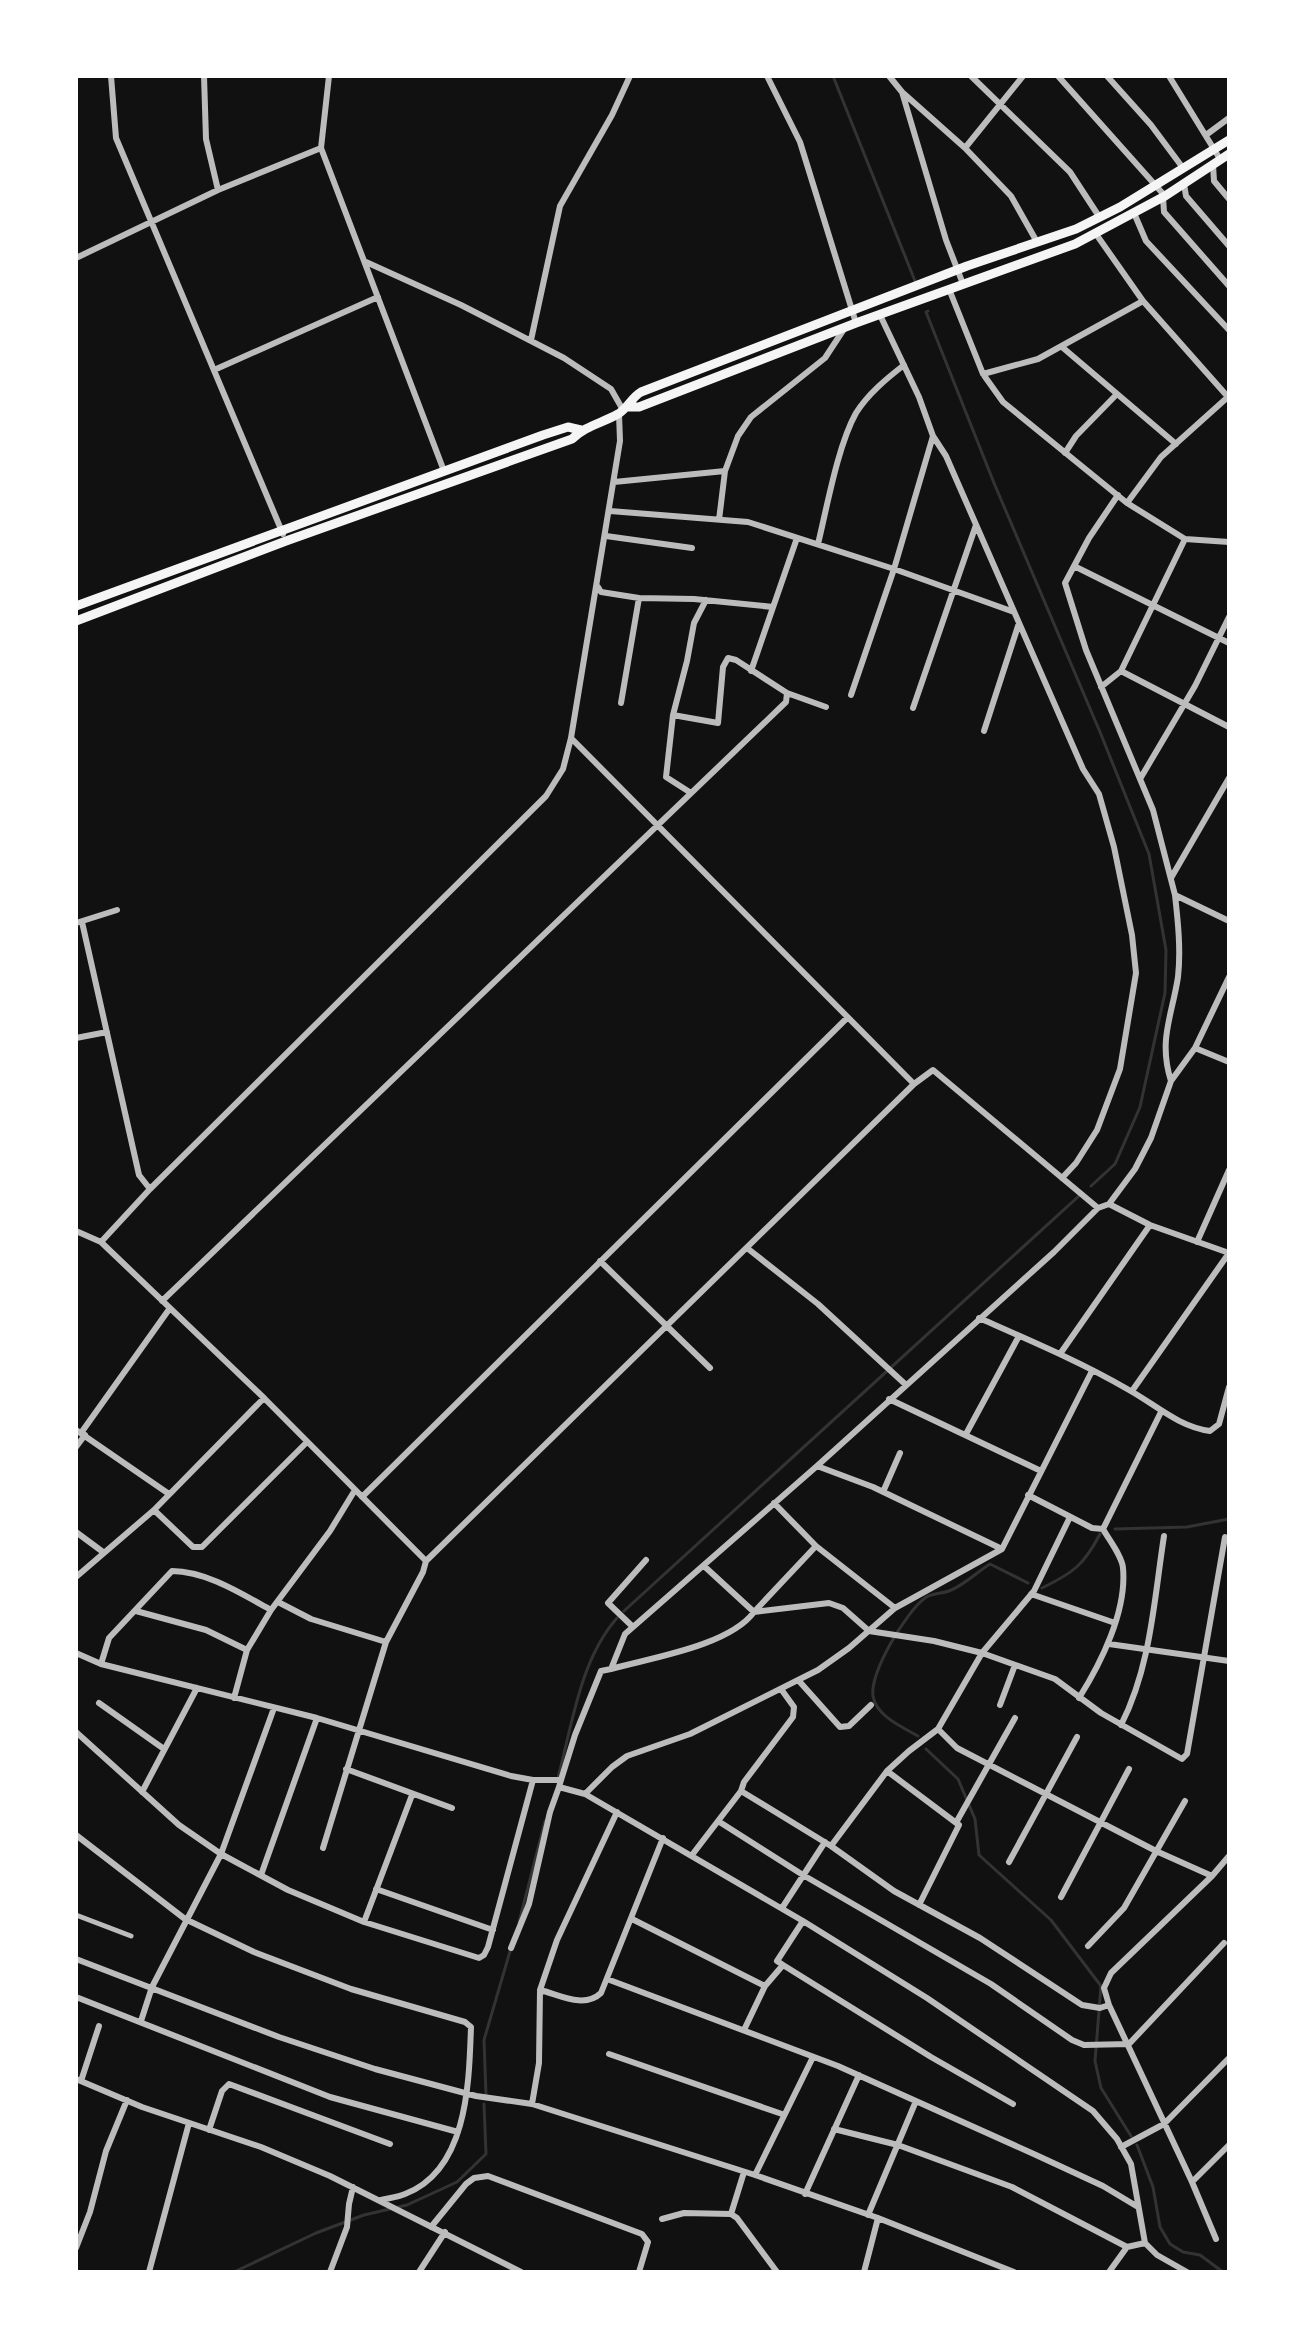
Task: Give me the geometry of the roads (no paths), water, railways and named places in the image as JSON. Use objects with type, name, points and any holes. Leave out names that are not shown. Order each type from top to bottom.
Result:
[{"type":"main road","points":[[623,410],[631,398],[641,392],[724,357],[1100,218],[1229,140]]},
{"type":"main road","points":[[76,621],[286,541],[572,439],[581,430],[623,410],[639,407],[1096,234],[1164,197],[1221,159]]},
{"type":"main road","points":[[76,606],[568,427],[581,430]]},
{"type":"street","points":[[111,76],[116,138],[286,541]]},
{"type":"street","points":[[204,76],[206,139],[218,190]]},
{"type":"street","points":[[329,76],[321,148],[444,471]]},
{"type":"street","points":[[531,340],[560,206],[612,115],[630,76]]},
{"type":"street","points":[[767,76],[800,142],[856,323]]},
{"type":"street","points":[[889,76],[1011,196],[1037,242]]},
{"type":"street","points":[[971,76],[1070,172],[1100,218]]},
{"type":"street","points":[[965,148],[1023,76]]},
{"type":"street","points":[[1058,76],[1155,185],[1164,197],[1164,212],[1229,286]]},
{"type":"street","points":[[1107,76],[1151,125],[1183,168]]},
{"type":"street","points":[[1169,76],[1221,159],[1214,181],[1229,199]]},
{"type":"street","points":[[902,92],[946,240],[963,284]]},
{"type":"street","points":[[1206,135],[1229,118]]},
{"type":"street","points":[[76,258],[218,190],[321,148]]},
{"type":"street","points":[[1184,184],[1186,196],[1229,246]]},
{"type":"street","points":[[1134,213],[1146,241],[1229,330]]},
{"type":"street","points":[[1096,234],[1143,301],[1229,396],[1161,457],[1127,503]]},
{"type":"street","points":[[101,1242],[150,1189],[546,796],[563,769],[598,587],[623,410],[611,389],[564,358],[365,261]]},
{"type":"street","points":[[949,289],[983,374],[1003,402],[1127,503],[1185,539],[1229,542]]},
{"type":"street","points":[[214,370],[378,297]]},
{"type":"street","points":[[983,374],[1038,359],[1143,301]]},
{"type":"street","points":[[880,315],[919,397],[933,436],[946,456],[1083,769],[1099,794],[1124,891],[1136,973],[1120,1069],[1097,1130],[1076,1163],[1062,1178]]},
{"type":"street","points":[[719,520],[725,471],[738,436],[751,417],[816,366],[835,346],[844,329]]},
{"type":"street","points":[[1062,347],[1176,444]]},
{"type":"street","points":[[818,544],[847,434],[856,414],[870,394],[904,365]]},
{"type":"street","points":[[1065,453],[1076,436],[1117,394]]},
{"type":"street","points":[[851,695],[894,569],[933,436]]},
{"type":"street","points":[[614,482],[725,471]]},
{"type":"street","points":[[1118,495],[1089,538],[1065,583],[1086,650],[1153,810],[1175,895],[1179,936],[1178,976],[1164,1048],[1164,1060],[1171,1081]]},
{"type":"street","points":[[610,511],[748,522],[1014,612]]},
{"type":"street","points":[[913,708],[976,525]]},
{"type":"street","points":[[606,536],[692,548]]},
{"type":"street","points":[[751,671],[797,538]]},
{"type":"street","points":[[1101,687],[1121,671],[1185,539]]},
{"type":"street","points":[[1074,566],[1229,643]]},
{"type":"street","points":[[598,587],[601,592],[639,598],[706,600],[773,607]]},
{"type":"street","points":[[621,703],[639,598]]},
{"type":"street","points":[[691,793],[666,777],[673,715],[694,623],[706,600]]},
{"type":"street","points":[[1140,779],[1184,704],[1229,617]]},
{"type":"street","points":[[984,731],[1019,623]]},
{"type":"street","points":[[673,715],[718,723],[726,659],[736,660],[787,693],[826,707]]},
{"type":"street","points":[[1121,671],[1229,727]]},
{"type":"street","points":[[162,1301],[786,702],[787,693]]},
{"type":"street","points":[[571,738],[914,1084]]},
{"type":"street","points":[[1171,878],[1229,778]]},
{"type":"street","points":[[1175,895],[1229,921]]},
{"type":"street","points":[[117,910],[79,922],[139,1175],[150,1189]]},
{"type":"street","points":[[611,1669],[625,1634],[817,1466],[1054,1252],[1098,1208],[1109,1204],[1135,1169],[1151,1138],[1171,1081],[1195,1048],[1229,977]]},
{"type":"street","points":[[362,1497],[847,1018]]},
{"type":"street","points":[[76,1038],[107,1032]]},
{"type":"street","points":[[1195,1048],[1229,1062]]},
{"type":"street","points":[[323,1848],[386,1642],[426,1561],[914,1084],[933,1070],[1098,1208]]},
{"type":"street","points":[[1197,1242],[1229,1170]]},
{"type":"street","points":[[1109,1204],[1150,1225],[1229,1253],[1132,1391]]},
{"type":"street","points":[[1060,1354],[1150,1225]]},
{"type":"street","points":[[77,1235],[101,1242],[264,1398],[426,1561]]},
{"type":"street","points":[[747,1248],[818,1304],[905,1384]]},
{"type":"street","points":[[600,1261],[710,1368]]},
{"type":"street","points":[[76,1447],[81,1433],[170,1308]]},
{"type":"street","points":[[979,1318],[1060,1354],[1132,1391],[1161,1412],[1201,1430],[1210,1431],[1219,1424],[1229,1387]]},
{"type":"street","points":[[966,1434],[1019,1336]]},
{"type":"street","points":[[585,1794],[627,1756],[690,1734],[799,1681],[839,1656],[895,1608],[1002,1549],[1092,1371]]},
{"type":"street","points":[[76,1577],[154,1510],[264,1398]]},
{"type":"street","points":[[889,1399],[1041,1471]]},
{"type":"street","points":[[1103,1529],[1161,1412]]},
{"type":"street","points":[[81,1433],[169,1494]]},
{"type":"street","points":[[154,1510],[193,1547],[202,1547],[307,1442]]},
{"type":"street","points":[[883,1492],[900,1453]]},
{"type":"street","points":[[817,1466],[883,1492],[1002,1549]]},
{"type":"street","points":[[234,1698],[247,1650],[271,1610],[330,1531],[355,1490]]},
{"type":"street","points":[[1028,1495],[1092,1528],[1103,1529]]},
{"type":"street","points":[[774,1503],[816,1546],[895,1608]]},
{"type":"street","points":[[782,1908],[803,1875],[887,1771],[938,1729],[982,1653],[1031,1594],[1070,1517]]},
{"type":"street","points":[[1079,1698],[1109,1644],[1115,1623],[1123,1566],[1103,1529]]},
{"type":"street","points":[[76,1532],[103,1552]]},
{"type":"street","points":[[1121,1725],[1135,1698],[1147,1651],[1164,1536]]},
{"type":"street","points":[[704,1566],[754,1612],[829,1603],[843,1608],[869,1631],[934,1641],[982,1653],[1055,1679],[1121,1725],[1178,1758],[1184,1758],[1225,1537]]},
{"type":"street","points":[[511,1948],[529,1904],[550,1812],[575,1735],[601,1671],[715,1638],[740,1627],[816,1546]]},
{"type":"street","points":[[633,1627],[608,1603],[646,1560]]},
{"type":"street","points":[[76,1561],[85,1568]]},
{"type":"street","points":[[101,1664],[109,1638],[172,1571],[181,1571],[226,1586],[271,1610]]},
{"type":"street","points":[[1031,1594],[1115,1623]]},
{"type":"street","points":[[278,1602],[311,1619],[386,1642]]},
{"type":"street","points":[[136,1611],[206,1630],[247,1650]]},
{"type":"street","points":[[1109,1644],[1229,1661]]},
{"type":"street","points":[[76,1653],[101,1664],[317,1718],[533,1780],[560,1783],[585,1794],[782,1908],[927,1998],[1093,2111],[1131,2164],[1145,2243],[1157,2255],[1187,2272]]},
{"type":"street","points":[[1000,1705],[1015,1665]]},
{"type":"street","points":[[799,1681],[840,1727],[849,1726],[871,1705]]},
{"type":"street","points":[[142,1792],[197,1688]]},
{"type":"street","points":[[692,1855],[793,1717],[794,1707],[781,1689]]},
{"type":"street","points":[[99,1703],[164,1749]]},
{"type":"street","points":[[141,2021],[152,1987],[221,1854],[274,1708]]},
{"type":"street","points":[[261,1875],[317,1718]]},
{"type":"street","points":[[919,1905],[958,1830],[957,1821],[1015,1718]]},
{"type":"street","points":[[938,1729],[957,1748],[1156,1851],[1212,1876]]},
{"type":"street","points":[[76,1732],[179,1825],[221,1854],[288,1890],[364,1922],[479,1958],[484,1955],[493,1930],[533,1780]]},
{"type":"street","points":[[1009,1862],[1077,1737]]},
{"type":"street","points":[[346,1769],[452,1808]]},
{"type":"street","points":[[1061,1897],[1129,1769]]},
{"type":"street","points":[[887,1771],[957,1821]]},
{"type":"street","points":[[741,1791],[828,1844],[894,1891],[980,1938],[1082,2005],[1100,2008],[1109,2005]]},
{"type":"street","points":[[364,1922],[412,1795]]},
{"type":"street","points":[[1088,1946],[1124,1908],[1185,1801]]},
{"type":"street","points":[[532,2104],[539,2063],[540,1990],[557,1940],[617,1812]]},
{"type":"street","points":[[718,1821],[803,1875],[991,1984],[1072,2040],[1084,2045],[1129,2044],[1224,1943]]},
{"type":"street","points":[[76,1835],[185,1919],[254,1952],[351,1989],[465,2022],[471,2027],[468,2094],[458,2132],[445,2159],[430,2178],[408,2193],[384,2202]]},
{"type":"street","points":[[540,1990],[585,2002],[593,2001],[601,1993],[663,1838]]},
{"type":"street","points":[[1216,2239],[1104,1988],[1111,1973],[1229,1856]]},
{"type":"street","points":[[376,1889],[493,1930]]},
{"type":"street","points":[[76,1915],[131,1936]]},
{"type":"street","points":[[632,1919],[765,1986]]},
{"type":"street","points":[[803,1921],[777,1961],[1013,2104]]},
{"type":"street","points":[[76,1959],[293,2042],[375,2069],[468,2094],[532,2104],[755,2175],[878,2218],[1014,2272]]},
{"type":"street","points":[[744,2030],[765,1986],[783,1965]]},
{"type":"street","points":[[607,1979],[859,2075],[1103,2186],[1138,2207]]},
{"type":"street","points":[[76,1997],[330,2097],[458,2132]]},
{"type":"street","points":[[99,2026],[78,2080],[261,2147],[353,2187],[521,2272]]},
{"type":"street","points":[[609,2054],[782,2114]]},
{"type":"street","points":[[755,2175],[782,2114],[813,2057]]},
{"type":"street","points":[[1121,2147],[1164,2124],[1229,2058]]},
{"type":"street","points":[[805,2194],[859,2075]]},
{"type":"street","points":[[209,2130],[222,2091],[229,2084],[390,2144]]},
{"type":"street","points":[[76,2248],[90,2212],[106,2151],[127,2100]]},
{"type":"street","points":[[868,2215],[916,2101]]},
{"type":"street","points":[[149,2272],[189,2123]]},
{"type":"street","points":[[834,2129],[898,2145],[1012,2187],[1127,2247],[1145,2243]]},
{"type":"street","points":[[1192,2182],[1229,2145]]},
{"type":"street","points":[[731,2214],[744,2172]]},
{"type":"street","points":[[431,2227],[466,2184],[474,2178],[488,2176],[642,2234],[648,2242],[639,2272]]},
{"type":"street","points":[[330,2272],[347,2227],[353,2187]]},
{"type":"street","points":[[662,2219],[684,2213],[731,2214],[777,2272]]},
{"type":"street","points":[[864,2272],[878,2218]]},
{"type":"street","points":[[419,2272],[445,2232]]},
{"type":"street","points":[[1109,2272],[1127,2247]]},
{"type":"waterway","points":[[833,76],[915,281]]},
{"type":"waterway","points":[[928,311],[994,483],[1149,854],[1166,950],[1165,993],[1140,1107],[1115,1164],[1091,1186]]},
{"type":"waterway","points":[[624,1611],[1080,1195]]},
{"type":"waterway","points":[[1115,1529],[1187,1527],[1229,1519]]},
{"type":"waterway","points":[[1042,1588],[1077,1567],[1100,1534]]},
{"type":"waterway","points":[[918,1736],[884,1715],[873,1696],[883,1658],[908,1616],[927,1596],[954,1589],[990,1564],[1028,1583]]},
{"type":"waterway","points":[[558,1778],[586,1673],[604,1635],[617,1618]]},
{"type":"waterway","points":[[926,1749],[958,1779],[975,1819],[979,1855],[1051,1920],[1101,1986],[1095,2061],[1101,2088],[1131,2136]]},
{"type":"waterway","points":[[519,1922],[545,1821]]},
{"type":"waterway","points":[[486,2095],[484,2040],[511,1948]]},
{"type":"waterway","points":[[234,2272],[316,2233],[364,2215],[407,2205],[457,2182],[486,2154],[484,2104]]},
{"type":"waterway","points":[[1137,2145],[1153,2187],[1160,2227],[1170,2244],[1183,2252],[1200,2255],[1223,2272]]}]
